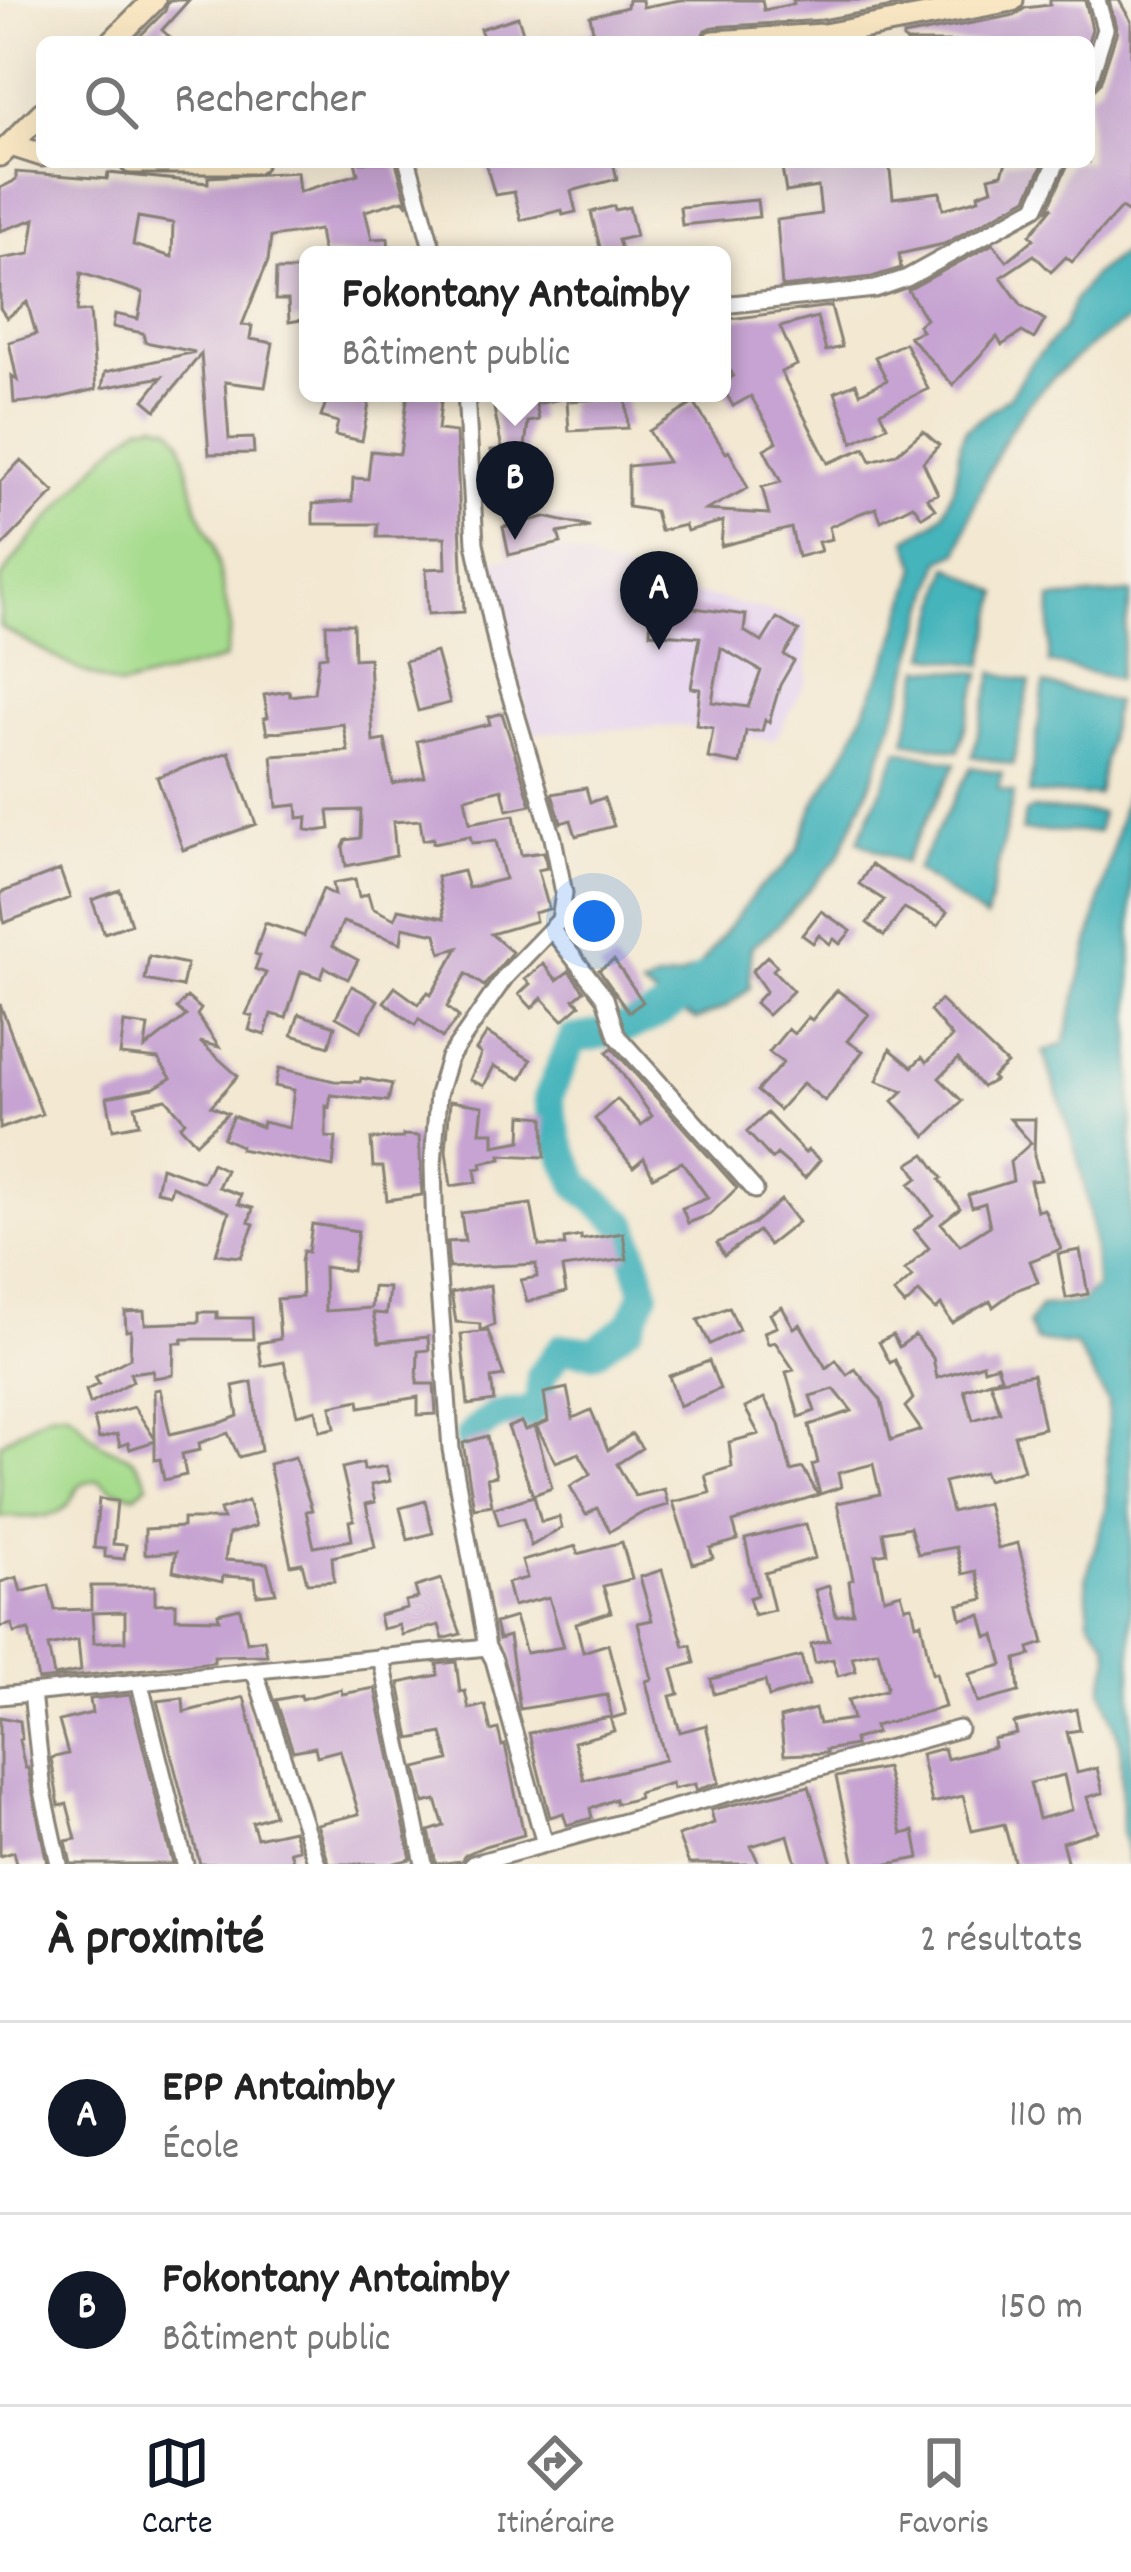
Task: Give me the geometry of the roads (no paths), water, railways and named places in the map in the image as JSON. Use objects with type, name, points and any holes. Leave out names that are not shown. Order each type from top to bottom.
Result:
[{"type":"street","points":[[118,36],[154,0]]},
{"type":"street","points":[[796,36],[1012,0]]},
{"type":"street","points":[[1095,61],[1105,29],[1097,0]]},
{"type":"street","points":[[6,150],[36,119]]},
{"type":"street","points":[[6,150],[36,154]]},
{"type":"street","points":[[410,168],[431,246]]},
{"type":"street","points":[[731,304],[875,289],[907,278],[1036,207],[1054,168]]},
{"type":"street","points":[[467,402],[475,543],[500,660],[553,838],[564,893],[560,920],[505,977],[449,1058],[438,1094],[435,1236],[452,1454],[487,1647],[544,1844]]},
{"type":"street","points":[[551,930],[605,998],[616,1033],[755,1190]]},
{"type":"street","points":[[0,1696],[487,1647]]},
{"type":"street","points":[[381,1657],[424,1864]]},
{"type":"street","points":[[255,1673],[317,1864]]},
{"type":"street","points":[[140,1684],[185,1864]]},
{"type":"street","points":[[32,1693],[59,1864]]},
{"type":"street","points":[[472,1864],[959,1729]]},
{"type":"water","points":[[1131,247],[1131,320],[1086,349],[1029,403],[993,463],[959,552],[941,560],[874,776],[838,858],[775,928],[751,947],[750,988],[726,1007],[696,1020],[642,988],[699,966],[757,890],[798,849],[814,804],[849,746],[893,646],[917,567],[907,539],[944,512],[966,429],[1009,397],[1031,363],[1063,329],[1075,299],[1093,275]]},
{"type":"water","points":[[949,566],[999,593],[983,665],[927,656]]},
{"type":"water","points":[[1131,593],[1118,679],[1049,663],[1051,599]]},
{"type":"water","points":[[922,668],[981,673],[958,751],[905,741]]},
{"type":"water","points":[[994,672],[1030,682],[1013,765],[972,756]]},
{"type":"water","points":[[1044,684],[1115,702],[1098,795],[1029,794]]},
{"type":"water","points":[[899,750],[956,763],[904,863],[858,841]]},
{"type":"water","points":[[971,767],[1002,773],[998,789],[1014,793],[986,919],[916,870]]},
{"type":"water","points":[[1131,774],[1129,1864],[1122,1831],[1121,1745],[1102,1688],[1110,1658],[1107,1643],[1089,1619],[1086,1579],[1107,1506],[1108,1402],[1076,1346],[1036,1341],[1028,1324],[1041,1306],[1080,1303],[1096,1287],[1086,1194],[1043,1052],[1064,1044]]},
{"type":"water","points":[[1033,809],[1101,813],[1098,832],[1022,831],[1025,813]]},
{"type":"waterway","points":[[469,1438],[495,1417],[528,1414],[540,1400],[541,1375],[562,1348],[594,1352],[631,1324],[645,1292],[625,1225],[578,1185],[559,1143],[548,1098],[573,1039],[644,1021],[703,979]]},
{"type":"place","name":"Fokontany Antaimby","points":[[515,540]]},
{"type":"place","name":"EPP Antaimby","points":[[659,650]]}]
